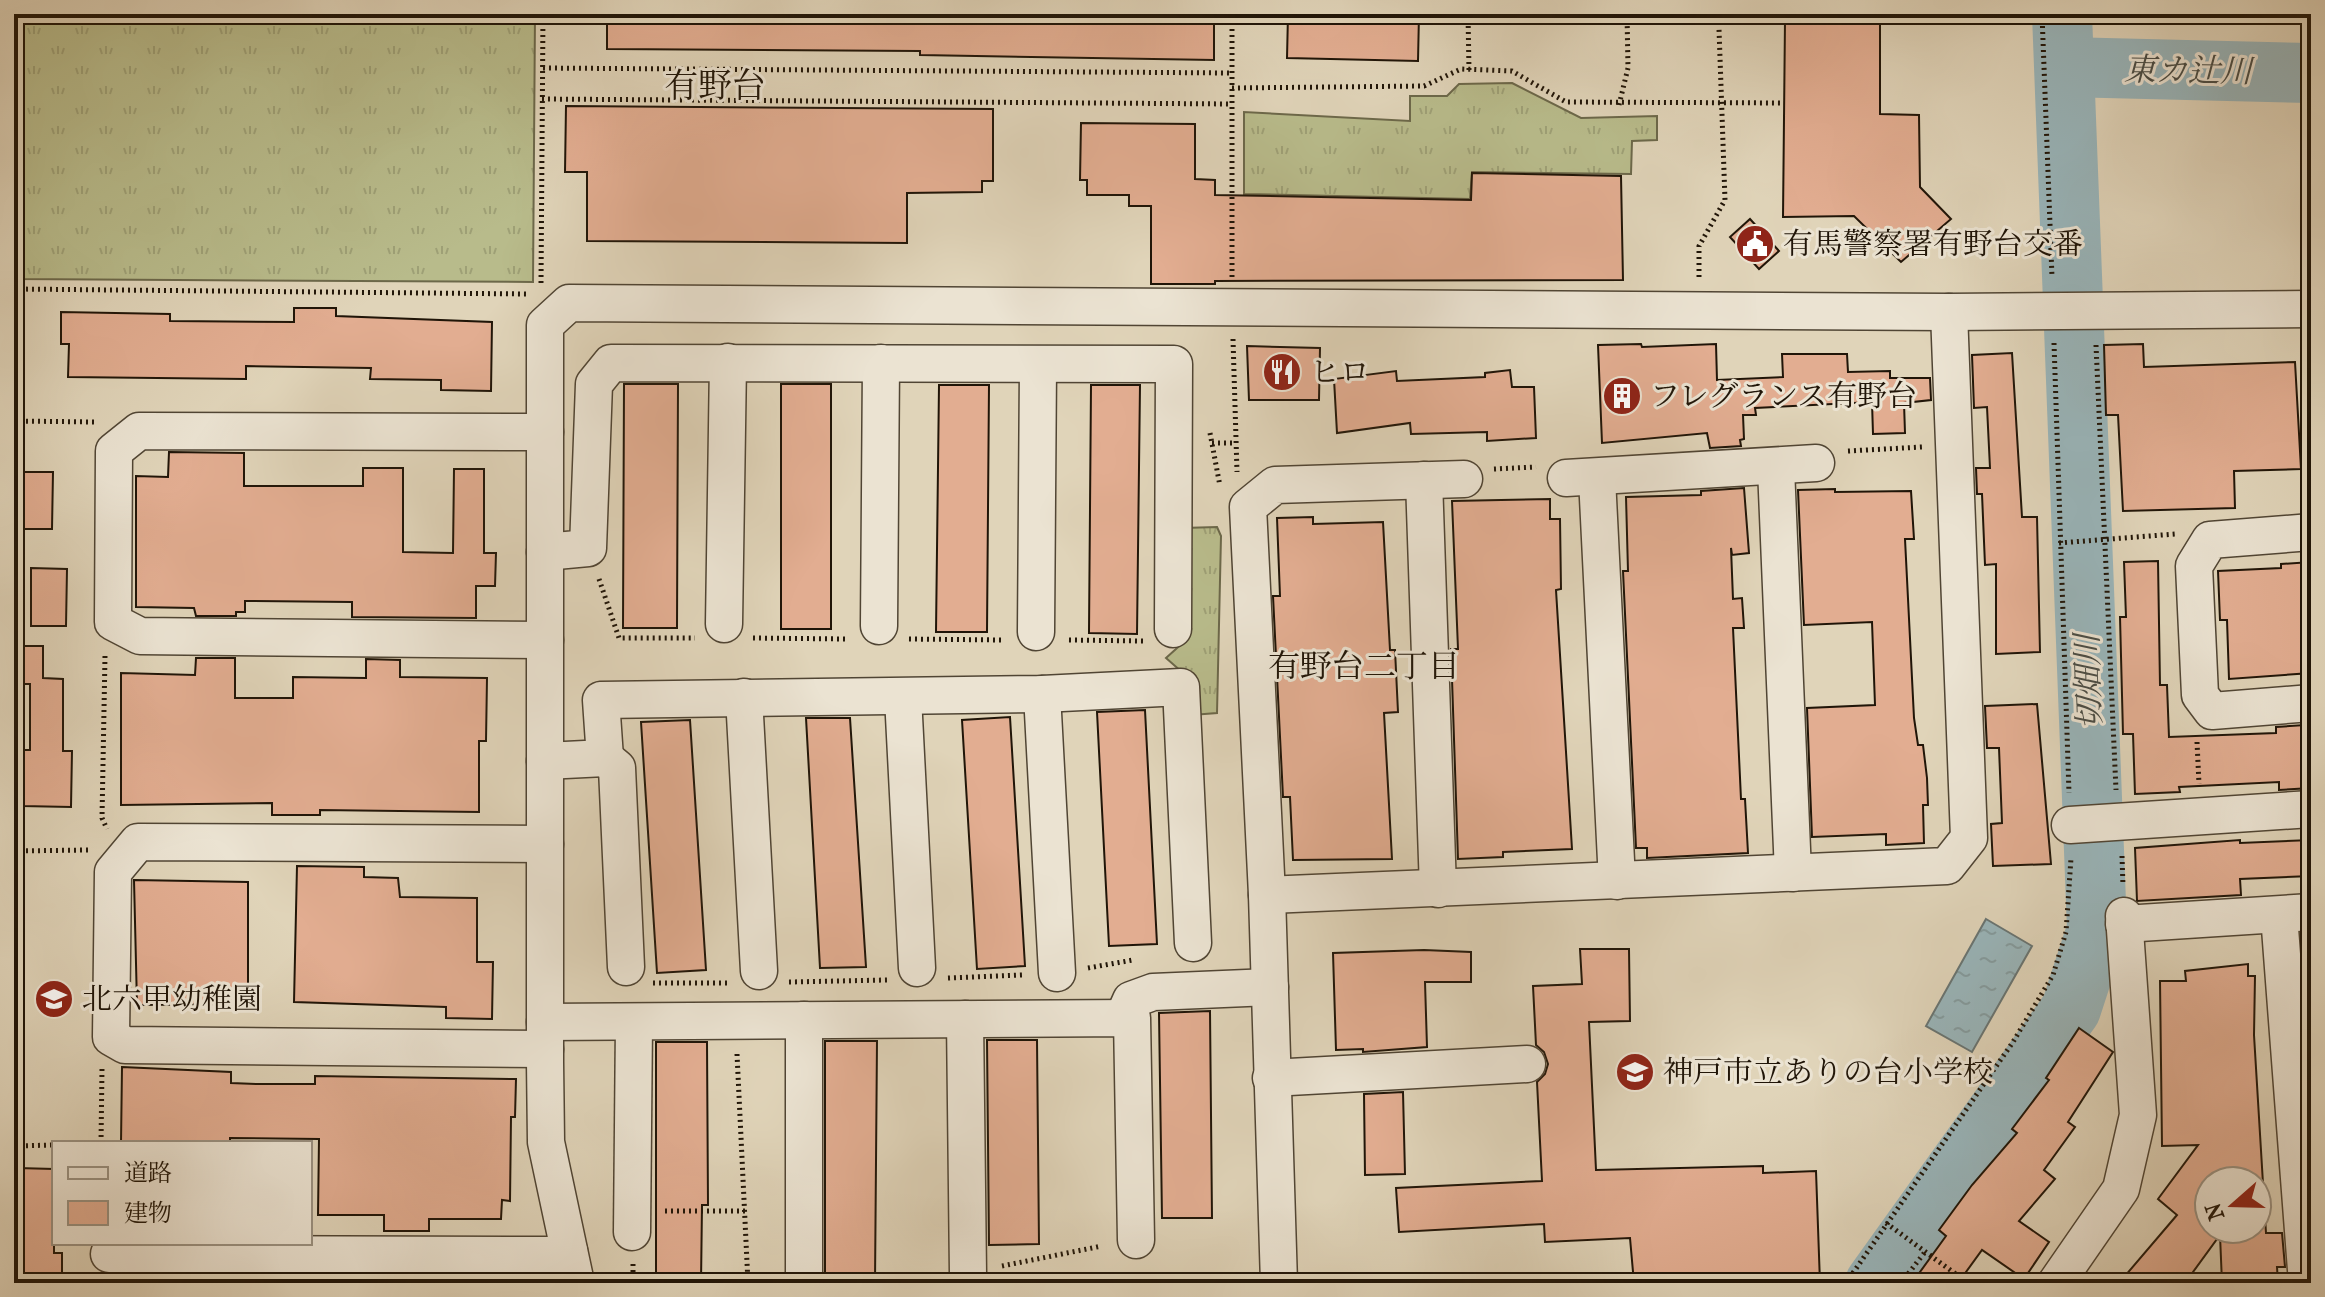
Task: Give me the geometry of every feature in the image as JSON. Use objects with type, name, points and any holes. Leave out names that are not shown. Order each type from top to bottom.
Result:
[{"type":"street","points":[[572,1267],[546,1142],[545,1036],[545,325],[569,303],[1949,312],[2311,309]]},
{"type":"street","points":[[1267,895],[1947,866],[1969,838],[1949,312]]},
{"type":"street","points":[[724,624],[728,362]]},
{"type":"street","points":[[545,552],[588,548],[594,384],[611,363],[1174,364],[1173,629]]},
{"type":"street","points":[[879,626],[881,363]]},
{"type":"street","points":[[1036,632],[1038,366]]},
{"type":"street","points":[[545,432],[139,431],[114,451],[113,607],[113,622],[140,636],[545,640]]},
{"type":"street","points":[[1617,881],[1578,478],[1801,465],[1793,873]]},
{"type":"street","points":[[1279,1283],[1267,895],[1248,507],[1275,485],[1462,479]]},
{"type":"street","points":[[1424,480],[1438,889]]},
{"type":"street","points":[[2311,532],[2210,540],[2194,566],[2200,695],[2212,711],[2311,703]]},
{"type":"street","points":[[605,758],[601,700],[1042,694],[1181,687],[1193,943]]},
{"type":"street","points":[[1042,694],[1057,973]]},
{"type":"street","points":[[744,697],[759,971]]},
{"type":"street","points":[[903,697],[917,968]]},
{"type":"street","points":[[545,761],[605,758],[617,768],[626,967]]},
{"type":"street","points":[[2094,823],[2311,809]]},
{"type":"street","points":[[545,844],[138,842],[120,850],[113,872],[111,1037],[125,1045],[545,1036],[634,1022],[1132,1018],[1136,1240]]},
{"type":"street","points":[[2056,1283],[2121,1189],[2138,1115],[2124,920],[2295,914],[2307,1283]]},
{"type":"street","points":[[1123,1018],[1131,1000],[1153,992],[1270,987]]},
{"type":"street","points":[[965,1019],[968,1274]]},
{"type":"street","points":[[804,1020],[804,1283]]},
{"type":"street","points":[[632,1221],[634,1022]]},
{"type":"street","points":[[1271,1078],[1527,1064]]},
{"type":"street","points":[[109,1260],[550,1255],[572,1267]]},
{"type":"path","points":[[14,289],[541,295],[543,14]]},
{"type":"path","points":[[1232,14],[1232,307],[1237,478]]},
{"type":"path","points":[[1468,14],[1469,70]]},
{"type":"path","points":[[1619,105],[1628,68],[1627,14]]},
{"type":"path","points":[[1846,1283],[2013,1042],[2053,975],[2066,932],[2072,877],[2094,823],[2104,542],[2073,311],[2042,14]]},
{"type":"path","points":[[1698,310],[1699,246],[1725,200],[1719,29]]},
{"type":"path","points":[[543,68],[1232,73]]},
{"type":"path","points":[[1232,88],[1424,86],[1461,69],[1512,71],[1566,102],[1619,105],[1784,103]]},
{"type":"path","points":[[542,99],[1232,104]]},
{"type":"path","points":[[2073,311],[2059,543],[2094,823],[2124,920]]},
{"type":"path","points":[[14,421],[102,422],[126,442]]},
{"type":"path","points":[[1212,443],[1236,443]]},
{"type":"path","points":[[1801,465],[1821,452],[1953,446]]},
{"type":"path","points":[[1462,479],[1463,470],[1570,465],[1578,478]]},
{"type":"path","points":[[2059,543],[2104,542],[2174,534],[2203,551]]},
{"type":"path","points":[[14,851],[120,850],[102,818],[103,658],[125,628]]},
{"type":"path","points":[[2201,817],[2196,717],[2207,705]]},
{"type":"path","points":[[736,1021],[748,1283]]},
{"type":"path","points":[[101,1141],[102,1062],[119,1041]]},
{"type":"path","points":[[14,1146],[52,1145]]},
{"type":"path","points":[[632,1221],[745,1211]]},
{"type":"path","points":[[1886,1223],[1968,1283]]},
{"type":"path","points":[[911,1283],[910,1275],[929,1279],[968,1274],[1136,1240]]},
{"type":"path","points":[[1901,1283],[1925,1252]]},
{"type":"green space","points":[[14,14],[535,14],[533,282],[14,279]]},
{"type":"green space","points":[[1512,83],[1581,118],[1657,116],[1657,140],[1632,141],[1631,174],[1472,172],[1470,199],[1244,194],[1244,112],[1410,121],[1410,96],[1447,96],[1459,84]]},
{"type":"green space","points":[[1217,527],[1221,536],[1217,713],[1192,715],[1191,680],[1166,658],[1187,639],[1183,528]]},
{"type":"water","points":[[1986,919],[2032,946],[1972,1052],[1926,1026]]},
{"type":"building","points":[[607,14],[1214,14],[1214,60],[920,55],[920,51],[607,49]]},
{"type":"building","points":[[1288,14],[1419,14],[1418,61],[1287,58]]},
{"type":"building","points":[[1785,20],[1880,22],[1880,114],[1919,115],[1920,187],[1951,219],[1901,262],[1854,216],[1783,217]]},
{"type":"building","points":[[566,106],[993,109],[993,181],[982,181],[982,192],[907,193],[907,243],[587,241],[587,172],[565,172]]},
{"type":"building","points":[[1081,123],[1195,124],[1195,179],[1215,180],[1215,195],[1471,200],[1472,173],[1621,176],[1623,280],[1215,281],[1215,284],[1151,284],[1151,206],[1129,206],[1129,195],[1087,195],[1087,180],[1080,180]]},
{"type":"building","name":"有馬警察署有野台交番","points":[[1750,219],[1779,251],[1759,269],[1730,237]]},
{"type":"building","points":[[294,308],[336,308],[336,316],[492,322],[491,391],[441,390],[441,380],[370,379],[371,368],[246,366],[246,379],[68,377],[69,344],[61,344],[61,312],[170,314],[170,321],[294,322]]},
{"type":"building","points":[[1641,344],[1642,347],[1716,344],[1717,380],[1783,377],[1782,354],[1847,354],[1848,372],[1890,371],[1890,378],[1930,378],[1931,400],[1904,403],[1905,433],[1873,434],[1872,402],[1755,408],[1756,415],[1743,415],[1744,439],[1740,440],[1741,446],[1710,448],[1707,433],[1602,443],[1598,345]]},
{"type":"building","points":[[2143,344],[2144,367],[2295,362],[2301,469],[2234,471],[2235,508],[2123,511],[2118,415],[2106,415],[2104,345]]},
{"type":"building","points":[[1247,346],[1320,348],[1319,400],[1249,400]]},
{"type":"building","points":[[2012,353],[2022,517],[2037,517],[2040,652],[1996,654],[1996,564],[1985,565],[1982,494],[1977,494],[1976,468],[1990,468],[1987,407],[1974,408],[1972,355]]},
{"type":"building","points":[[1510,370],[1512,387],[1534,387],[1536,438],[1487,441],[1487,432],[1411,434],[1410,423],[1337,433],[1334,379],[1396,371],[1397,381],[1485,377],[1485,373]]},
{"type":"building","points":[[624,384],[678,384],[677,628],[623,628]]},
{"type":"building","points":[[781,384],[831,384],[831,629],[781,629]]},
{"type":"building","points":[[939,385],[989,385],[987,632],[936,632]]},
{"type":"building","points":[[1091,385],[1140,385],[1137,634],[1089,633]]},
{"type":"building","points":[[169,452],[244,453],[244,486],[363,486],[363,468],[403,468],[403,552],[453,553],[454,469],[484,469],[484,553],[496,553],[495,586],[476,586],[476,618],[352,617],[352,602],[245,601],[245,612],[236,612],[236,616],[196,616],[194,608],[136,607],[136,476],[168,477]]},
{"type":"building","points":[[19,472],[53,472],[52,529],[19,529]]},
{"type":"building","points":[[1744,488],[1749,553],[1732,555],[1731,548],[1733,599],[1742,598],[1744,628],[1733,628],[1741,799],[1745,799],[1748,853],[1647,858],[1647,848],[1636,848],[1623,571],[1628,571],[1626,497],[1701,495],[1701,491]]},
{"type":"building","points":[[1835,489],[1835,492],[1911,491],[1914,539],[1905,539],[1914,718],[1918,745],[1923,745],[1927,778],[1928,805],[1923,805],[1924,843],[1886,845],[1886,834],[1812,837],[1807,708],[1875,705],[1872,622],[1804,625],[1798,490]]},
{"type":"building","points":[[1550,499],[1550,519],[1560,519],[1561,589],[1556,590],[1572,849],[1503,852],[1503,857],[1458,859],[1451,649],[1458,649],[1452,501]]},
{"type":"building","points":[[1313,517],[1313,524],[1383,522],[1390,650],[1395,650],[1398,712],[1384,713],[1392,859],[1293,860],[1290,797],[1283,797],[1273,596],[1280,596],[1277,518]]},
{"type":"building","points":[[2158,561],[2160,685],[2167,685],[2169,737],[2276,733],[2276,727],[2305,725],[2306,743],[2311,743],[2311,788],[2279,790],[2279,782],[2179,787],[2180,792],[2135,794],[2133,734],[2123,734],[2120,617],[2126,617],[2124,562]]},
{"type":"building","points":[[2311,562],[2311,673],[2229,679],[2227,620],[2220,620],[2218,571],[2281,568],[2281,564]]},
{"type":"building","points":[[31,568],[67,569],[66,626],[31,626]]},
{"type":"building","points":[[14,646],[43,646],[43,678],[63,679],[63,751],[72,751],[71,807],[22,806],[22,750],[30,750],[30,684],[14,684]]},
{"type":"building","points":[[196,658],[235,658],[235,698],[293,698],[293,677],[366,678],[366,659],[400,660],[400,677],[487,678],[486,741],[479,741],[479,812],[320,810],[320,815],[272,815],[272,803],[121,805],[121,673],[195,675]]},
{"type":"building","points":[[2037,704],[2051,864],[1993,866],[1991,824],[2002,823],[1999,748],[1987,748],[1985,706]]},
{"type":"building","points":[[1145,710],[1157,944],[1109,946],[1097,712]]},
{"type":"building","points":[[1010,717],[1025,966],[977,969],[962,720]]},
{"type":"building","points":[[806,718],[850,718],[866,967],[820,968]]},
{"type":"building","points":[[690,720],[706,970],[657,973],[641,722]]},
{"type":"building","points":[[2240,840],[2240,843],[2311,840],[2311,876],[2240,879],[2241,895],[2137,901],[2135,848]]},
{"type":"building","points":[[297,866],[364,867],[364,877],[398,878],[400,897],[477,898],[477,962],[493,962],[492,1019],[446,1018],[446,1007],[294,1002]]},
{"type":"building","points":[[134,880],[248,882],[248,1004],[137,1005]]},
{"type":"building","points":[[1580,949],[1629,949],[1630,1021],[1589,1022],[1596,1170],[1763,1166],[1763,1173],[1816,1171],[1820,1283],[1634,1283],[1630,1238],[1545,1242],[1544,1224],[1399,1232],[1396,1188],[1542,1181],[1537,1082],[1545,1074],[1548,1064],[1544,1052],[1536,1045],[1533,986],[1582,984]]},
{"type":"building","points":[[1471,952],[1471,982],[1425,982],[1427,1047],[1363,1052],[1363,1049],[1336,1050],[1333,953]]},
{"type":"building","points":[[2248,964],[2248,976],[2255,976],[2254,1035],[2262,1165],[2193,1165],[2193,1245],[2213,1245],[2185,1283],[2119,1283],[2177,1215],[2158,1199],[2198,1145],[2162,1146],[2160,981],[2186,981],[2185,971]]},
{"type":"building","points":[[1210,1011],[1212,1218],[1162,1218],[1159,1013]]},
{"type":"building","points":[[2079,1028],[2113,1052],[2068,1122],[2075,1127],[2044,1170],[2055,1179],[2019,1221],[2049,1242],[2024,1279],[1982,1250],[1958,1283],[1912,1283],[1946,1236],[1939,1230],[1972,1185],[2017,1133],[2012,1129],[2049,1080],[2046,1078]]},
{"type":"building","points":[[987,1040],[1037,1040],[1039,1244],[989,1245]]},
{"type":"building","points":[[825,1041],[877,1041],[875,1283],[825,1283]]},
{"type":"building","points":[[656,1042],[707,1042],[708,1205],[702,1205],[701,1283],[656,1283]]},
{"type":"building","points":[[122,1067],[231,1072],[231,1083],[256,1084],[315,1084],[315,1076],[516,1079],[515,1117],[511,1117],[510,1201],[502,1200],[501,1219],[429,1219],[429,1231],[384,1231],[384,1215],[318,1215],[319,1139],[121,1141]]},
{"type":"building","points":[[1403,1092],[1405,1174],[1365,1175],[1364,1094]]},
{"type":"building","points":[[17,1168],[52,1169],[52,1245],[54,1253],[62,1253],[62,1283],[14,1283]]},
{"type":"building","points":[[2273,1233],[2282,1233],[2285,1267],[2277,1267],[2278,1283],[2222,1283],[2220,1245],[2273,1245]]},
{"type":"waterway","name":"切畑川","points":[[1875,1283],[2071,1009],[2097,929],[2062,14]]},
{"type":"waterway","name":"東カ辻川","points":[[2065,67],[2311,73]]},
{"type":"place","name":"有馬警察署有野台交番","points":[[1755,244]]},
{"type":"place","name":"ヒロ","points":[[1282,372]]},
{"type":"place","name":"フレグランス有野台","points":[[1622,396]]},
{"type":"place","name":"北六甲幼稚園","points":[[54,999]]},
{"type":"place","name":"神戸市立ありの台小学校","points":[[1635,1072]]},
{"type":"district","name":"有野台","points":[[715,85]]},
{"type":"district","name":"有野台二丁目","points":[[1364,666]]}]
